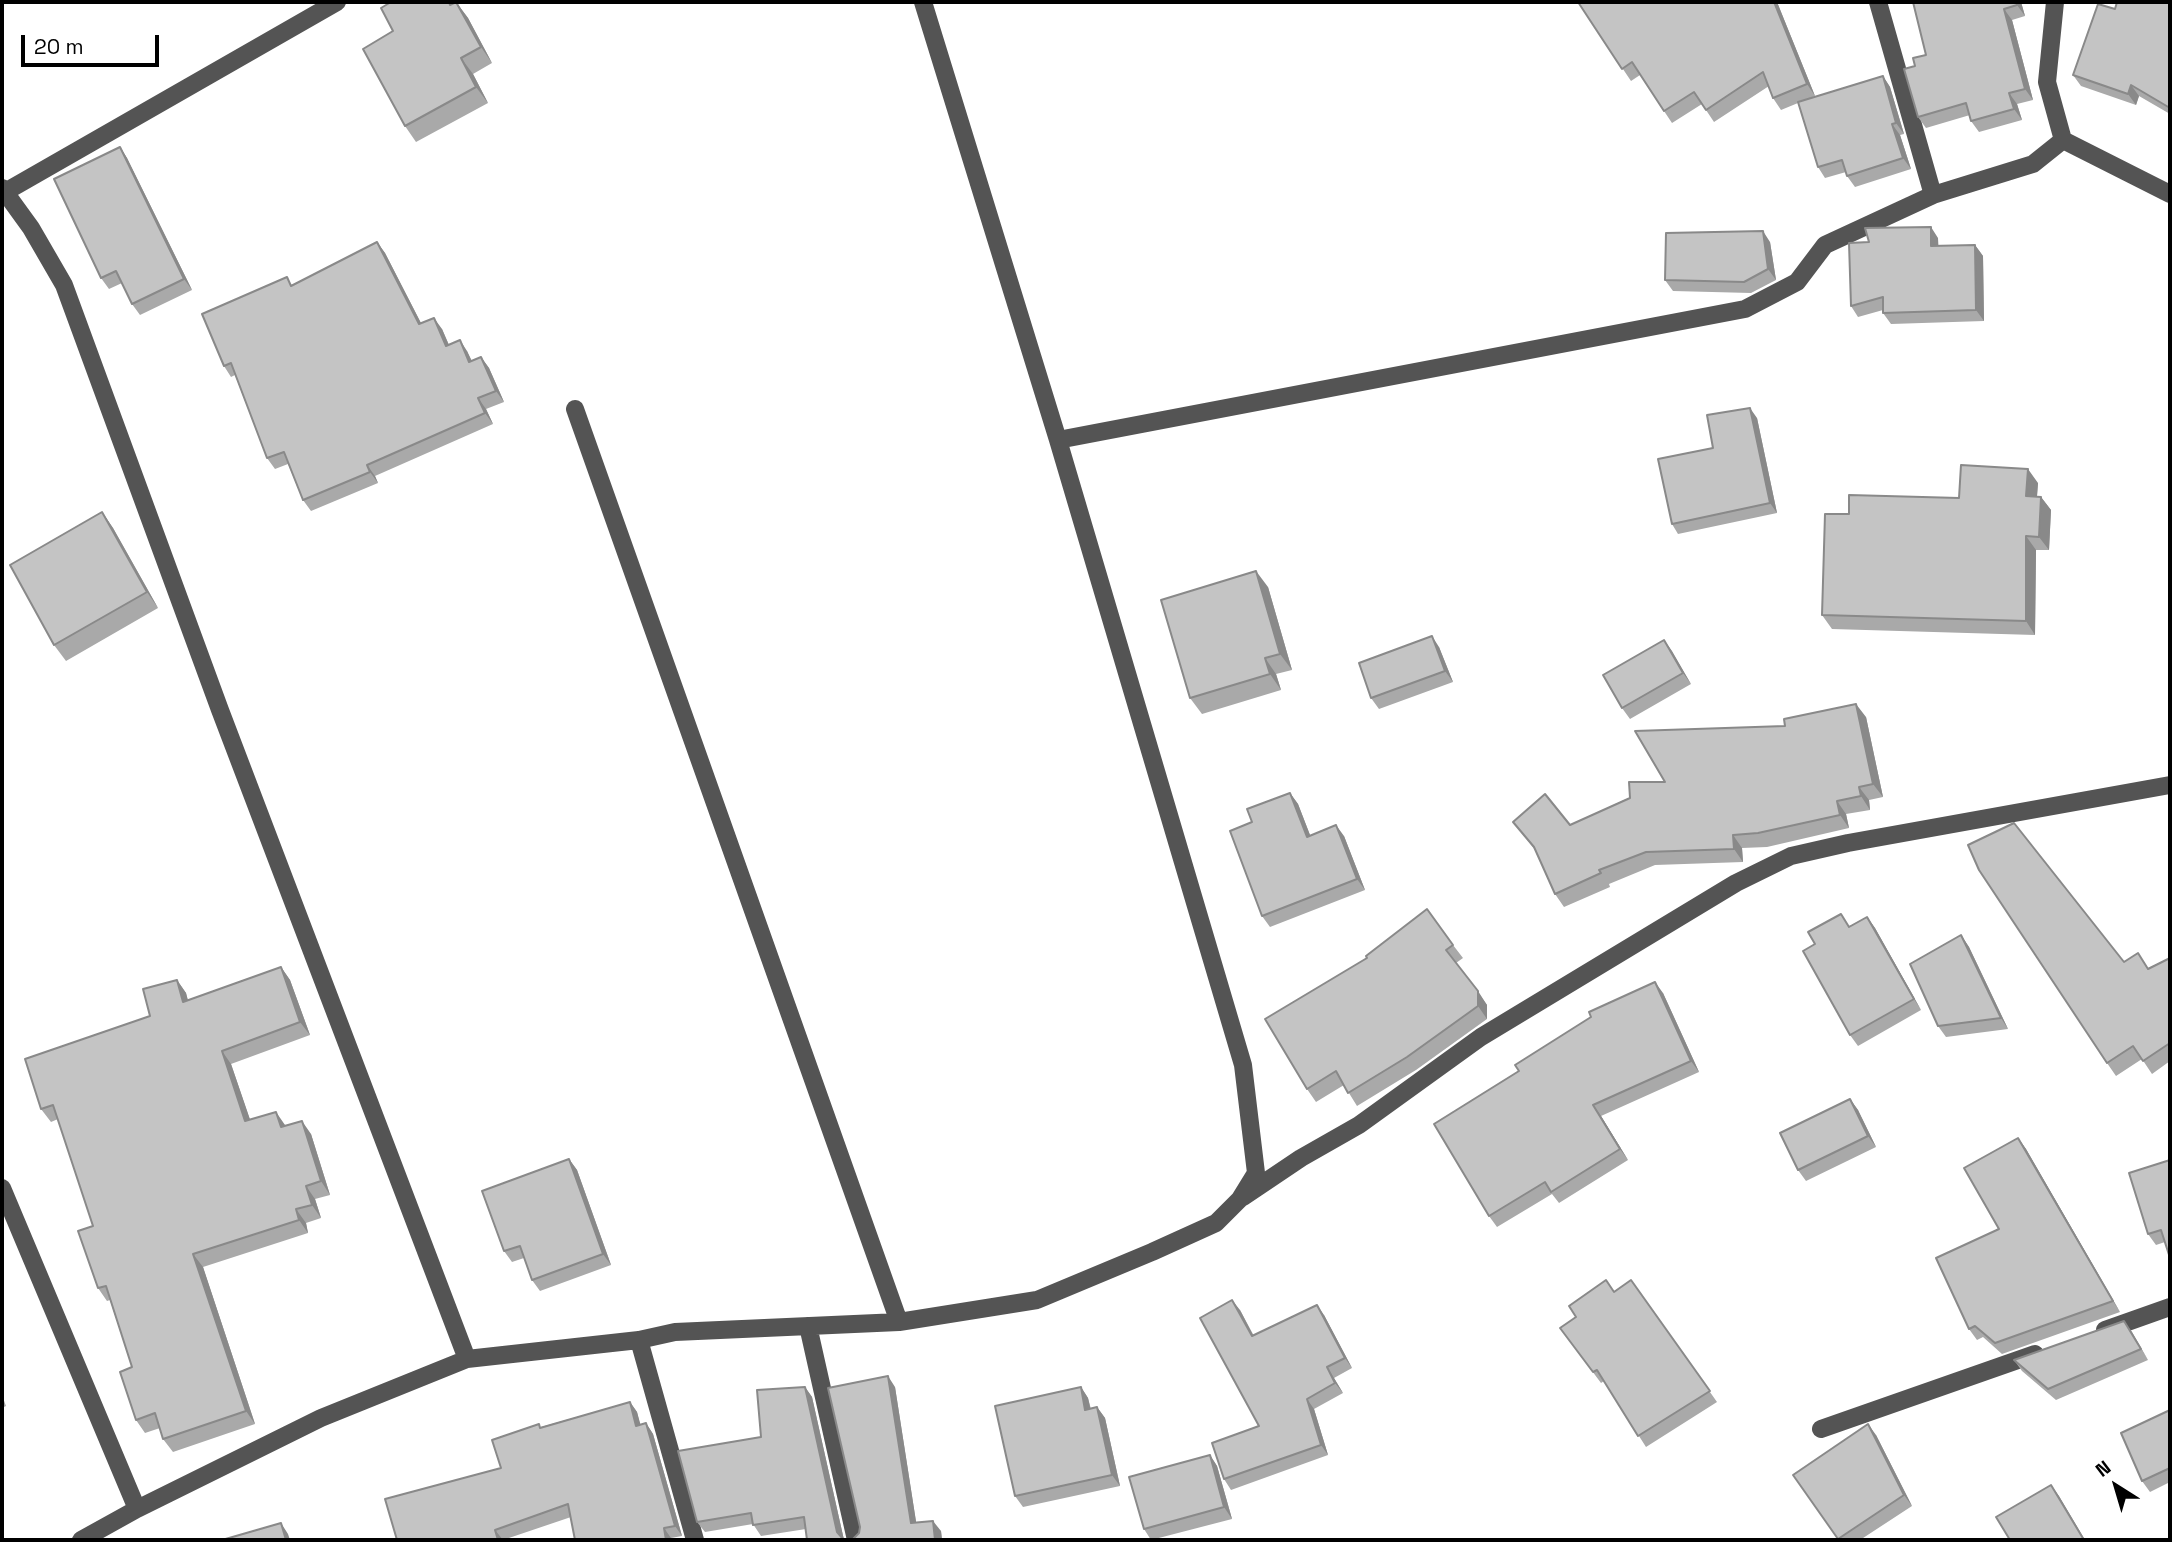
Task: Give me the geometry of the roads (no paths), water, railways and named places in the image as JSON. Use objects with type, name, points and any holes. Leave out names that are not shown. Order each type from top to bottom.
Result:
[{"type":"street","points":[[337,2],[3,190],[31,228],[64,285],[219,710],[467,1359]]},
{"type":"street","points":[[923,2],[1058,440],[1243,1065],[1256,1173],[1240,1199]]},
{"type":"street","points":[[1878,2],[1933,195]]},
{"type":"street","points":[[2055,2],[2047,82],[2063,140],[2170,194]]},
{"type":"street","points":[[1058,440],[1745,309],[1797,282],[1825,246],[1933,195],[2033,164],[2063,140]]},
{"type":"street","points":[[575,409],[899,1322]]},
{"type":"street","points":[[84,1539],[137,1509],[321,1418],[467,1359],[639,1340],[675,1332],[899,1322],[1037,1300],[1216,1223],[1240,1199],[1301,1158],[1359,1125],[1480,1037],[1736,883],[1791,856],[2170,785]]},
{"type":"street","points":[[2,1188],[137,1509]]},
{"type":"street","points":[[2092,1334],[2170,1307]]},
{"type":"street","points":[[808,1326],[856,1540]]},
{"type":"street","points":[[639,1340],[695,1540]]},
{"type":"street","points":[[1821,1429],[2054,1347]]}]
